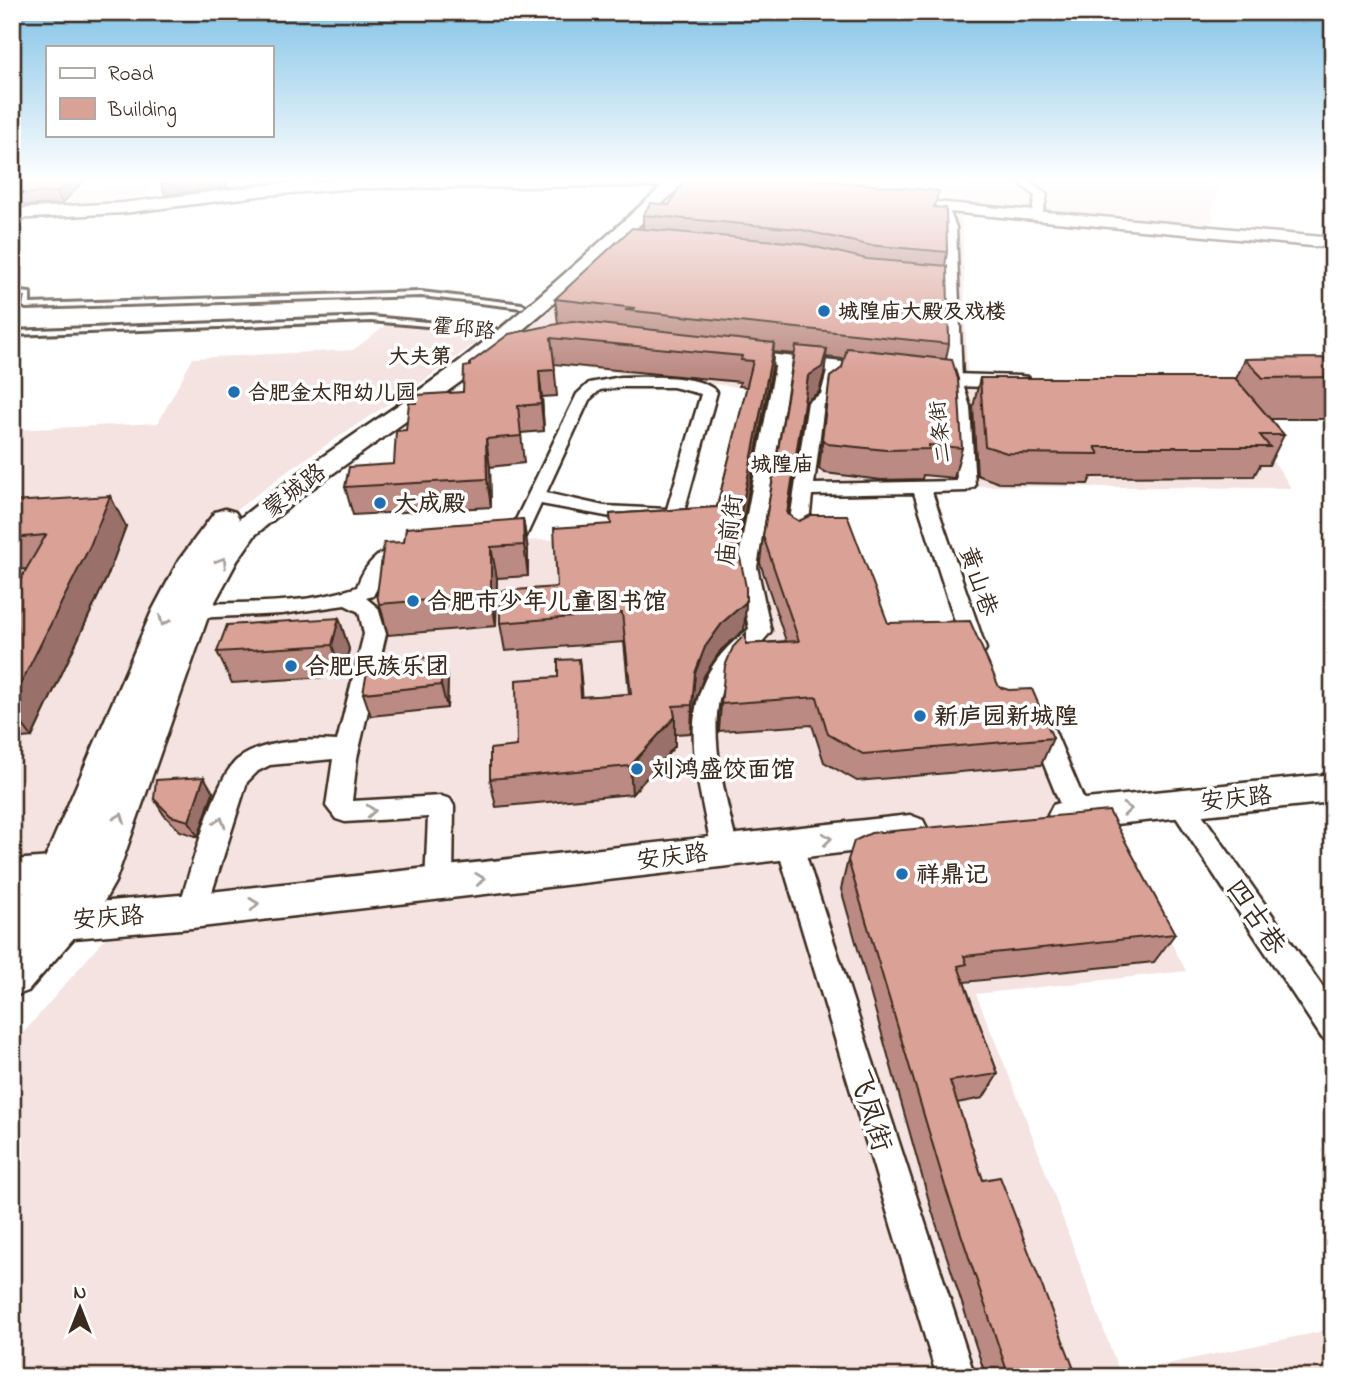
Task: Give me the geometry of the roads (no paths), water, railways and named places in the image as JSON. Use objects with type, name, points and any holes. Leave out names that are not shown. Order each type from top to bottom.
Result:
[{"type":"main road","name":"蒙城路","points":[[12,976],[87,892],[80,871],[168,611],[194,559],[222,520],[293,467],[426,379],[511,332],[522,306],[598,244]]},
{"type":"main road","name":"蒙城路","points":[[80,871],[194,611],[223,559],[245,529],[268,508],[458,373],[618,244]]},
{"type":"main road","points":[[12,931],[80,871]]},
{"type":"street","name":"二条街","points":[[949,244],[945,285],[954,380],[962,407],[966,486]]},
{"type":"street","points":[[712,354],[954,380],[1042,382]]},
{"type":"street","name":"庙前街","points":[[725,850],[706,755],[705,709],[716,672],[741,642],[760,631],[747,567],[784,362]]},
{"type":"street","points":[[797,540],[816,402],[828,396],[834,367]]},
{"type":"street","points":[[489,543],[515,541],[578,404],[587,390],[620,382],[676,384],[704,388],[709,392],[676,514],[606,512],[568,506],[536,496]]},
{"type":"street","points":[[803,490],[966,486]]},
{"type":"street","name":"黄山巷","points":[[920,487],[965,624],[985,671]]},
{"type":"street","points":[[194,611],[325,603],[349,598],[366,591],[369,577],[382,558],[405,549],[426,547]]},
{"type":"street","points":[[349,598],[368,608],[375,634],[345,758],[339,806],[345,812],[440,806],[439,884]]},
{"type":"street","points":[[1021,705],[1031,705],[1077,814]]},
{"type":"street","points":[[192,911],[233,782],[243,768],[259,758],[293,753],[334,749],[340,750],[345,758]]},
{"type":"street","name":"安庆路","points":[[1038,818],[1333,788]]},
{"type":"street","name":"四古巷","points":[[1181,804],[1333,1028]]},
{"type":"street","name":"安庆路","points":[[12,931],[64,920],[192,911],[945,827]]},
{"type":"street","name":"飞凤街","points":[[789,843],[956,1377]]},
{"type":"street","name":"安庆路","points":[[12,876],[80,871]]},
{"type":"lane","points":[[12,293],[28,294],[26,306],[421,294],[522,306]]},
{"type":"lane","name":"霍邱路","points":[[12,333],[372,319],[511,332]]},
{"type":"place","name":"城隍庙大殿及戏楼","points":[[824,311]]},
{"type":"place","name":"合肥金太阳幼儿园","points":[[234,392]]},
{"type":"place","name":"大成殿","points":[[380,503]]},
{"type":"place","name":"合肥市少年儿童图书馆","points":[[413,601]]},
{"type":"place","name":"合肥民族乐团","points":[[291,666]]},
{"type":"place","name":"新庐园新城隍","points":[[920,716]]},
{"type":"place","name":"刘鸿盛饺面馆","points":[[637,769]]},
{"type":"place","name":"祥鼎记","points":[[902,874]]},
{"type":"district","name":"大夫第","points":[[420,356]]},
{"type":"district","name":"城隍庙","points":[[782,464]]}]
